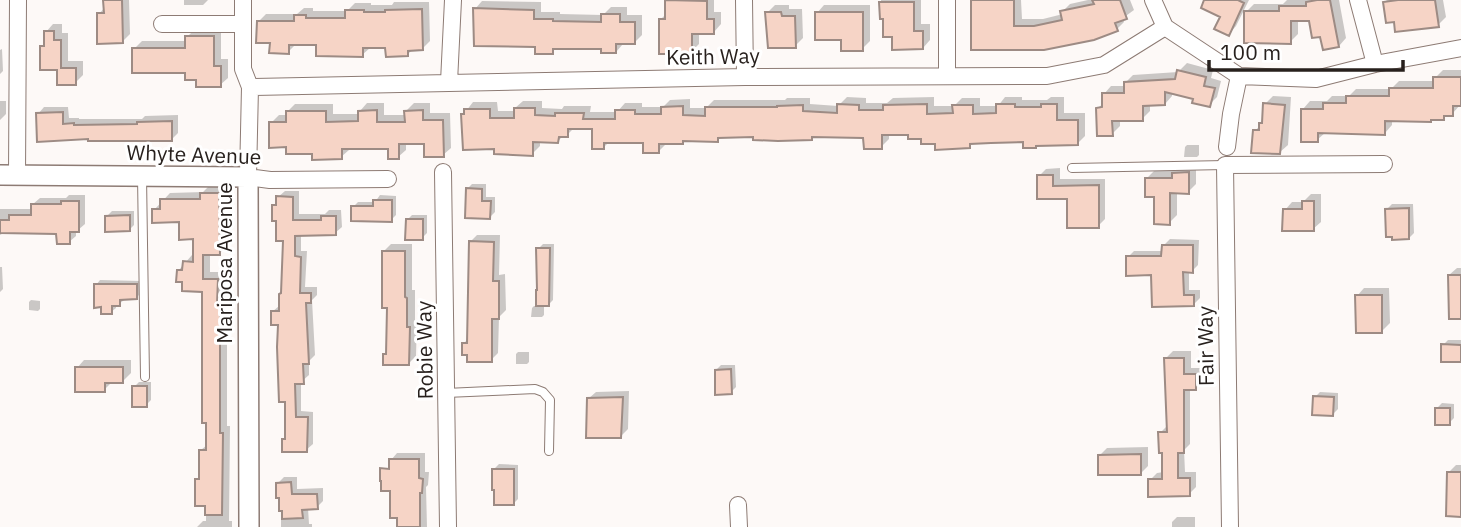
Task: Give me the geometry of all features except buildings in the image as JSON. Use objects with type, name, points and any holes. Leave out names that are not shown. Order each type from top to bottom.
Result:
[{"type":"street","points":[[8,175],[18,0]]},
{"type":"street","name":"Mariposa Avenue","points":[[243,0],[243,69],[250,87],[249,527]]},
{"type":"street","points":[[449,82],[453,0]]},
{"type":"street","points":[[744,0],[745,77]]},
{"type":"street","points":[[947,0],[947,76]]},
{"type":"street","points":[[1153,0],[1165,27],[1239,76],[1316,79],[1375,64],[1461,48]]},
{"type":"street","points":[[1359,0],[1375,64]]},
{"type":"street","points":[[162,24],[243,24]]},
{"type":"street","name":"Keith Way","points":[[250,87],[745,77],[1047,76],[1104,65],[1165,27]]},
{"type":"street","points":[[1227,147],[1239,76]]},
{"type":"street","points":[[1225,165],[1384,164]]},
{"type":"street","name":"Fair Way","points":[[1225,165],[1230,527]]},
{"type":"street","name":"Robie Way","points":[[443,172],[448,527]]},
{"type":"street","name":"Whyte Avenue","points":[[8,175],[248,177],[270,180],[388,179]]},
{"type":"street","points":[[738,505],[739,527]]},
{"type":"lane","points":[[1072,168],[1225,165]]},
{"type":"lane","points":[[142,176],[145,377]]},
{"type":"lane","points":[[446,393],[535,389],[543,392],[550,400],[549,451]]}]
